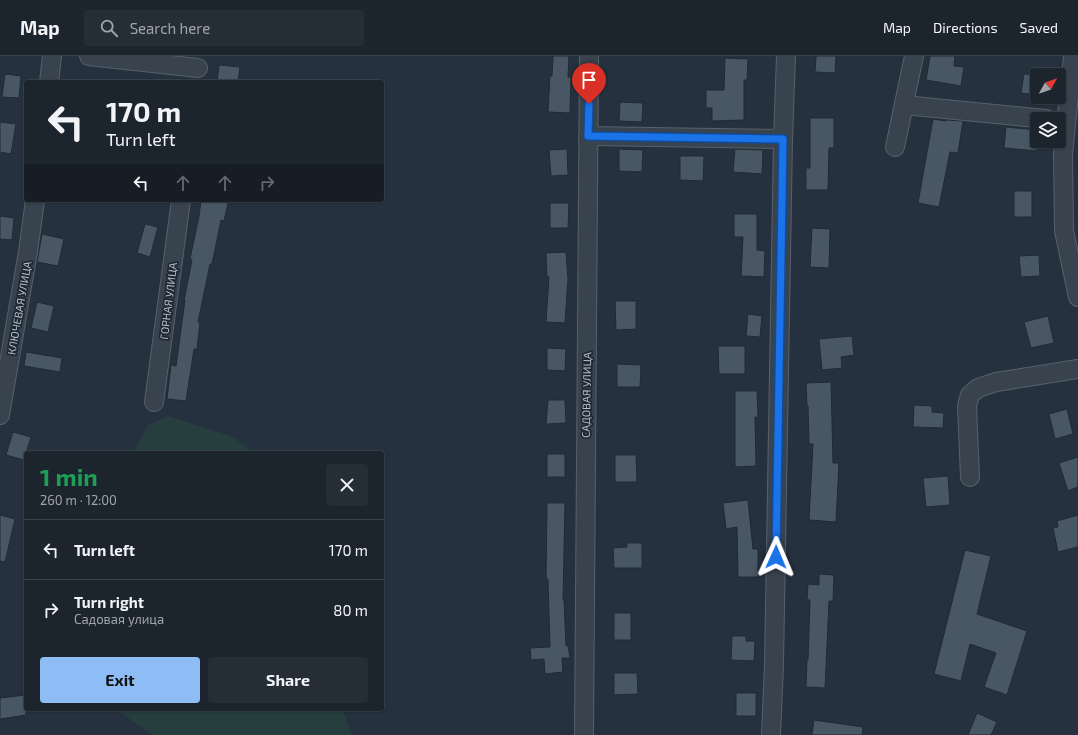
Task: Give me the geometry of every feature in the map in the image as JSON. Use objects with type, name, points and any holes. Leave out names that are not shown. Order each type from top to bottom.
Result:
[{"type":"street","points":[[49,80],[52,56]]},
{"type":"street","points":[[89,56],[197,69]]},
{"type":"street","name":"САДОВАЯ УЛИЦА","points":[[584,735],[589,56]]},
{"type":"street","points":[[771,735],[775,658],[783,139],[786,56]]},
{"type":"street","points":[[895,147],[914,56]]},
{"type":"street","points":[[1064,112],[1073,56]]},
{"type":"street","points":[[904,105],[1030,117]]},
{"type":"street","points":[[588,136],[783,139]]},
{"type":"street","points":[[1063,148],[1064,231],[1078,297]]},
{"type":"street","name":"КЛЮЧЕВАЯ УЛИЦА","points":[[0,415],[28,252],[35,202]]},
{"type":"street","name":"ГОРНАЯ УЛИЦА","points":[[154,402],[181,202]]},
{"type":"street","points":[[970,477],[967,406],[970,395],[978,388],[996,382],[1078,369]]},
{"type":"green space","points":[[168,416],[231,436],[252,451],[134,451],[148,425]]},
{"type":"green space","points":[[118,711],[343,711],[352,735],[153,735]]},
{"type":"building","points":[[553,56],[569,56],[568,77],[571,77],[570,113],[548,112],[550,76],[552,76]]},
{"type":"building","points":[[816,56],[836,56],[835,73],[815,72]]},
{"type":"building","points":[[930,56],[955,56],[954,66],[964,67],[961,86],[926,80]]},
{"type":"building","points":[[725,58],[748,59],[747,80],[744,80],[744,120],[712,121],[712,108],[706,108],[706,90],[724,90]]},
{"type":"building","points":[[219,65],[240,67],[238,80],[217,80]]},
{"type":"building","points":[[5,74],[21,76],[19,98],[2,97]]},
{"type":"building","points":[[1024,74],[1030,74],[1030,94],[1021,93]]},
{"type":"building","points":[[620,102],[643,103],[642,122],[619,121]]},
{"type":"building","points":[[810,118],[834,118],[834,148],[829,148],[828,190],[806,190],[806,168],[810,168]]},
{"type":"building","points":[[933,119],[963,121],[958,153],[950,152],[939,207],[918,203]]},
{"type":"building","points":[[0,122],[16,124],[11,154],[0,152]]},
{"type":"building","points":[[1006,127],[1030,129],[1030,148],[1037,148],[1037,151],[1004,148]]},
{"type":"building","points":[[567,149],[568,175],[551,176],[549,150]]},
{"type":"building","points":[[619,149],[643,150],[642,172],[619,171]]},
{"type":"building","points":[[735,149],[763,150],[762,174],[733,172]]},
{"type":"building","points":[[680,156],[704,156],[703,181],[680,180]]},
{"type":"building","points":[[1014,191],[1032,191],[1032,217],[1014,217]]},
{"type":"building","points":[[201,202],[228,203],[224,221],[221,220],[212,264],[210,264],[198,322],[200,322],[197,349],[194,349],[186,401],[167,399],[171,365],[176,366],[184,300],[192,260],[190,259]]},
{"type":"building","points":[[550,203],[569,203],[568,228],[550,228]]},
{"type":"building","points":[[734,214],[757,214],[757,250],[765,251],[764,277],[741,276],[743,237],[734,237]]},
{"type":"building","points":[[0,216],[14,218],[12,240],[0,239]]},
{"type":"building","points":[[145,224],[158,227],[150,257],[137,253]]},
{"type":"building","points":[[812,228],[830,229],[829,268],[810,267]]},
{"type":"building","points":[[42,234],[64,239],[58,266],[37,262]]},
{"type":"building","points":[[566,252],[568,279],[565,323],[546,322],[549,277],[547,277],[546,253]]},
{"type":"building","points":[[1039,255],[1040,276],[1021,277],[1019,256]]},
{"type":"building","points":[[615,301],[636,301],[636,329],[616,330]]},
{"type":"building","points":[[37,302],[54,306],[48,332],[31,328]]},
{"type":"building","points":[[748,314],[762,316],[760,337],[746,336]]},
{"type":"building","points":[[1048,316],[1054,343],[1031,348],[1024,322]]},
{"type":"building","points":[[852,336],[854,355],[841,357],[842,368],[822,370],[819,339]]},
{"type":"building","points":[[718,346],[745,346],[745,374],[719,374]]},
{"type":"building","points":[[547,348],[566,349],[565,371],[547,370]]},
{"type":"building","points":[[26,352],[62,358],[60,372],[24,366]]},
{"type":"building","points":[[617,364],[641,365],[640,387],[617,387]]},
{"type":"building","points":[[831,382],[833,463],[839,463],[836,522],[809,520],[813,444],[809,444],[806,383]]},
{"type":"building","points":[[735,391],[757,391],[758,417],[755,417],[756,466],[735,467]]},
{"type":"building","points":[[548,400],[565,400],[566,423],[546,424]]},
{"type":"building","points":[[914,405],[932,406],[932,412],[944,413],[943,428],[913,427]]},
{"type":"building","points":[[1067,409],[1073,434],[1055,439],[1049,414]]},
{"type":"building","points":[[13,432],[31,437],[27,451],[24,451],[24,460],[6,455]]},
{"type":"building","points":[[547,454],[565,454],[565,477],[547,477]]},
{"type":"building","points":[[615,455],[636,455],[637,482],[615,482]]},
{"type":"building","points":[[1078,457],[1078,487],[1068,491],[1059,463]]},
{"type":"building","points":[[948,476],[950,505],[926,507],[923,478]]},
{"type":"building","points":[[748,500],[753,549],[758,549],[758,577],[738,577],[737,527],[726,529],[723,503]]},
{"type":"building","points":[[547,503],[565,503],[563,600],[566,646],[568,645],[570,658],[562,658],[563,672],[545,674],[544,659],[531,660],[530,648],[550,647],[548,579],[546,579]]},
{"type":"building","points":[[0,515],[15,519],[5,562],[0,561]]},
{"type":"building","points":[[1078,515],[1078,547],[1058,552],[1053,528],[1058,527],[1057,521]]},
{"type":"building","points":[[627,543],[642,543],[642,568],[614,568],[613,548],[627,547]]},
{"type":"building","points":[[965,550],[991,556],[977,614],[1027,631],[1007,695],[984,687],[996,653],[970,644],[961,681],[934,674]]},
{"type":"building","points":[[819,574],[834,575],[833,601],[829,601],[825,688],[806,687],[810,600],[807,600],[808,584],[819,585]]},
{"type":"building","points":[[614,613],[631,613],[631,640],[614,640]]},
{"type":"building","points":[[732,636],[746,636],[746,641],[755,641],[754,661],[731,660]]},
{"type":"building","points":[[614,673],[637,673],[638,694],[614,695]]},
{"type":"building","points":[[736,693],[756,693],[756,716],[736,716]]},
{"type":"building","points":[[24,695],[24,711],[26,711],[26,715],[0,719],[0,698]]},
{"type":"building","points":[[977,713],[997,722],[991,735],[968,735]]},
{"type":"building","points":[[814,720],[863,727],[862,735],[812,735]]},
{"type":"route","points":[[589,104],[588,136],[783,139],[776,557]]}]
